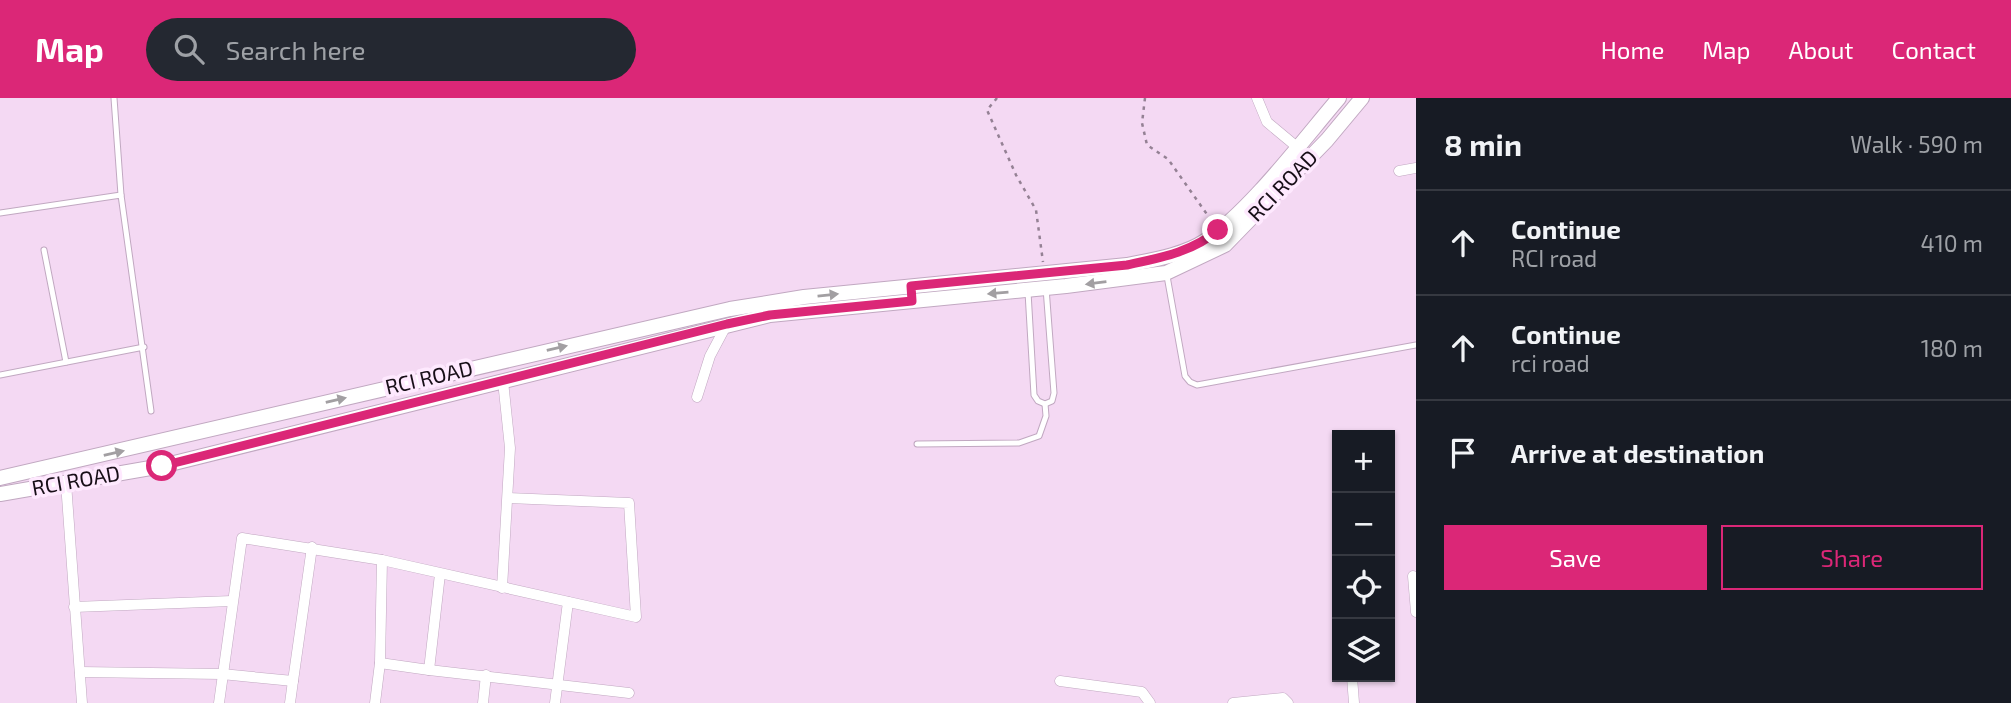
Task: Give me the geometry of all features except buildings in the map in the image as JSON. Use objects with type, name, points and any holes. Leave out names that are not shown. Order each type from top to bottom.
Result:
[{"type":"main road","name":"RCI ROAD","points":[[0,494],[162,466],[770,315],[912,294],[1166,273],[1226,245],[1327,140],[1362,98]]},
{"type":"main road","name":"RCI ROAD","points":[[0,478],[730,309],[804,297],[1027,290],[1045,281],[1162,258],[1204,242],[1218,230],[1297,147],[1331,101]]},
{"type":"main road","points":[[440,375],[446,395]]},
{"type":"street","points":[[1257,98],[1267,122],[1297,147]]},
{"type":"street","points":[[1399,171],[1416,169]]},
{"type":"street","points":[[697,397],[710,356],[727,324]]},
{"type":"street","points":[[502,588],[510,447],[503,381]]},
{"type":"street","points":[[66,483],[82,703]]},
{"type":"street","points":[[219,703],[242,538],[382,560],[636,617],[629,503],[508,498]]},
{"type":"street","points":[[290,703],[312,547]]},
{"type":"street","points":[[375,703],[380,663],[382,560]]},
{"type":"street","points":[[429,670],[440,574]]},
{"type":"street","points":[[1413,576],[1416,612]]},
{"type":"street","points":[[74,607],[232,601]]},
{"type":"street","points":[[555,703],[568,603]]},
{"type":"street","points":[[380,663],[629,695]]},
{"type":"street","points":[[80,672],[222,674],[293,681]]},
{"type":"street","points":[[483,703],[486,675]]},
{"type":"street","points":[[1060,681],[1142,692],[1150,703]]},
{"type":"street","points":[[1352,682],[1354,703]]},
{"type":"street","points":[[1233,703],[1276,697],[1283,698],[1288,703]]},
{"type":"lane","points":[[114,98],[121,195],[151,411]]},
{"type":"lane","points":[[0,213],[121,195]]},
{"type":"lane","points":[[44,250],[66,362]]},
{"type":"lane","points":[[1166,273],[1185,376],[1197,385],[1416,345]]},
{"type":"lane","points":[[1027,290],[1034,395],[1038,401],[1045,404],[1052,401],[1054,393],[1045,281]]},
{"type":"lane","points":[[0,374],[144,347]]},
{"type":"lane","points":[[917,444],[1019,443],[1039,436],[1046,416],[1045,404]]},
{"type":"path","points":[[997,98],[987,110],[1016,175],[1036,211],[1045,281]]},
{"type":"path","points":[[1145,98],[1142,122],[1147,145],[1168,159],[1218,230]]},
{"type":"route","points":[[162,466],[727,324],[770,315],[912,301],[911,286],[1127,265],[1162,258],[1204,242],[1218,230]]}]
